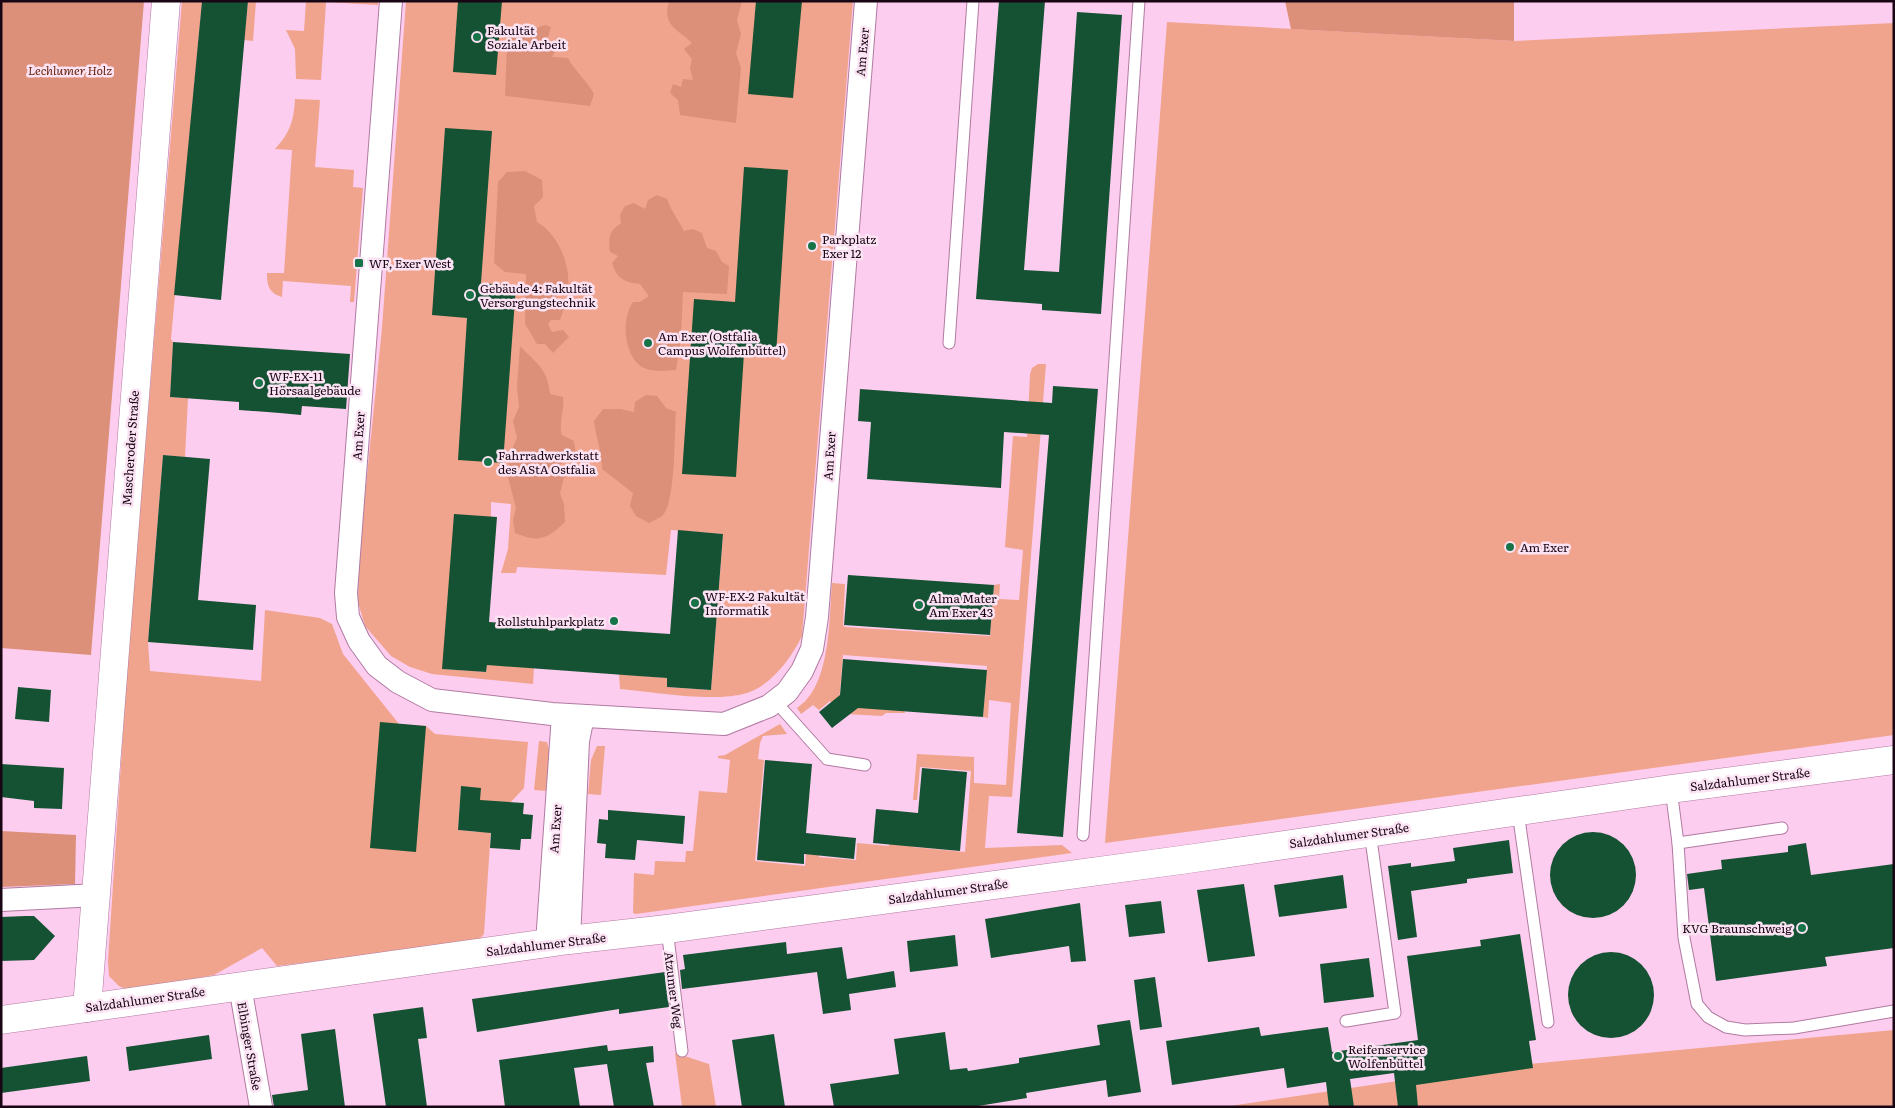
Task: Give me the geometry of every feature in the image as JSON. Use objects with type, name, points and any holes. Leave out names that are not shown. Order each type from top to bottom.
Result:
[{"type":"street","name":"Mascheroder Straße","points":[[87,1008],[166,1]]},
{"type":"street","name":"Am Exer","points":[[391,1],[346,583],[348,617],[359,641],[378,666],[398,682],[432,700],[573,716],[724,724],[768,706],[787,692],[802,671],[812,649],[817,617],[866,1]]},
{"type":"street","name":"Am Exer","points":[[558,941],[578,741],[573,716]]},
{"type":"street","name":"Salzdahlumer Straße","points":[[1,1020],[558,941],[667,930],[1182,860],[1671,789],[1894,760]]},
{"type":"street","points":[[1,900],[97,895]]},
{"type":"street","name":"Elbinger Straße","points":[[240,986],[261,1107]]},
{"type":"lane","points":[[949,343],[973,1]]},
{"type":"lane","points":[[1083,835],[1139,1]]},
{"type":"lane","points":[[775,701],[827,759],[865,765]]},
{"type":"lane","points":[[1671,789],[1678,843],[1684,938],[1697,1004],[1708,1017],[1726,1027],[1755,1029],[1794,1028],[1894,1012]]},
{"type":"lane","points":[[1518,812],[1548,1022]]},
{"type":"lane","points":[[1678,843],[1782,828]]},
{"type":"lane","points":[[1346,1021],[1395,1013],[1370,832]]},
{"type":"lane","name":"Atzumer Weg","points":[[667,930],[682,1051]]},
{"type":"shaded area","points":[[182,1],[202,1],[171,339],[173,342],[170,397],[188,398],[185,457],[163,455],[148,642],[150,671],[261,681],[265,610],[320,618],[332,624],[343,654],[399,724],[426,726],[435,734],[528,742],[524,788],[511,802],[484,805],[461,787],[458,830],[477,832],[478,820],[491,828],[484,934],[477,942],[277,966],[262,948],[214,975],[130,991],[119,986],[109,976],[108,961],[128,657]]},
{"type":"shaded area","points":[[248,1],[256,1],[253,41],[244,40]]},
{"type":"shaded area","points":[[306,1],[378,1],[378,5],[326,2],[321,80],[296,79],[295,49],[286,30],[304,31]]},
{"type":"shaded area","points":[[406,1],[853,1],[802,636],[780,670],[765,684],[756,689],[734,696],[702,697],[620,689],[619,674],[667,678],[667,687],[711,690],[723,534],[671,530],[666,575],[517,567],[516,573],[501,573],[508,549],[511,504],[491,502],[491,517],[443,669],[486,672],[487,664],[534,668],[533,684],[432,674],[410,667],[391,656],[365,626],[358,602],[359,555],[382,328]]},
{"type":"shaded area","name":"Am Exer","points":[[1167,22],[1514,41],[1894,23],[1894,735],[1105,843]]},
{"type":"shaded area","points":[[295,99],[320,100],[315,167],[354,170],[353,187],[363,188],[354,302],[350,302],[351,286],[283,281],[282,297],[274,293],[268,285],[267,273],[284,273],[292,150],[275,149],[290,126],[294,113]]},
{"type":"shaded area","points":[[1038,364],[1046,364],[1012,797],[989,796],[985,848],[1062,845],[1072,853],[633,913],[634,873],[654,875],[655,861],[685,862],[686,851],[693,851],[699,791],[727,793],[730,760],[718,758],[718,756],[725,755],[780,724],[787,734],[763,736],[760,743],[758,759],[764,760],[755,861],[805,866],[807,840],[820,841],[819,857],[856,860],[857,843],[889,846],[893,810],[915,815],[913,847],[965,852],[971,771],[920,767],[917,800],[913,800],[917,754],[974,757],[974,783],[1006,785],[1011,703],[989,700],[988,718],[983,717],[987,666],[843,655],[839,703],[904,710],[905,713],[886,713],[882,716],[846,714],[845,718],[830,701],[819,710],[813,705],[801,714],[797,708],[808,698],[822,668],[829,633],[832,583],[845,584],[843,625],[845,627],[990,636],[994,585],[1000,584],[999,599],[1019,600],[1023,550],[1005,547],[1013,436],[1027,437],[1030,374],[1032,368]]},
{"type":"shaded area","points":[[539,741],[547,742],[550,753],[547,791],[534,790]]},
{"type":"shaded area","points":[[597,746],[605,746],[601,795],[588,794],[591,760]]},
{"type":"shaded area","points":[[1894,1030],[1894,1107],[1223,1107],[1485,1068]]},
{"type":"shaded area","points":[[675,1053],[709,1064],[716,1107],[682,1107]]},
{"type":"green space","name":"Lechlumer Holz","points":[[1,1],[144,1],[91,655],[1,648]]},
{"type":"green space","points":[[669,1],[742,1],[737,20],[741,34],[736,53],[741,68],[736,123],[680,115],[678,100],[670,93],[673,84],[681,87],[683,79],[693,80],[690,69],[692,59],[684,49],[692,43],[669,21],[667,9]]},
{"type":"green space","points":[[1285,1],[1514,1],[1514,41],[1291,29]]},
{"type":"green space","points":[[545,25],[551,27],[546,44],[554,47],[555,52],[552,57],[568,58],[594,94],[590,106],[505,96],[507,46],[510,36],[518,34],[528,38],[531,30]]},
{"type":"green space","points":[[525,171],[542,180],[543,197],[534,206],[537,222],[557,242],[562,251],[567,270],[568,289],[556,296],[554,304],[564,308],[560,320],[551,320],[548,324],[552,332],[563,330],[569,337],[553,353],[545,344],[537,344],[525,324],[526,274],[505,272],[494,263],[498,182],[507,172]]},
{"type":"green space","points":[[657,195],[667,199],[684,231],[693,229],[702,233],[707,248],[716,251],[722,262],[729,266],[727,294],[683,292],[681,338],[676,370],[666,371],[656,371],[642,367],[633,358],[629,350],[626,325],[629,309],[633,302],[640,302],[649,296],[640,284],[625,281],[616,273],[612,263],[618,256],[610,252],[609,247],[610,235],[621,223],[620,215],[625,206],[634,203],[645,209],[648,200]]},
{"type":"green space","points":[[520,346],[544,372],[550,394],[563,397],[562,435],[574,441],[576,455],[556,467],[565,474],[560,493],[564,504],[565,522],[548,536],[542,538],[530,538],[515,533],[513,520],[516,508],[508,477],[509,456],[517,438],[513,421],[519,407],[517,387]]},
{"type":"green space","points":[[646,395],[657,396],[666,408],[676,412],[674,466],[670,496],[663,515],[649,523],[636,516],[630,506],[633,493],[602,469],[594,421],[603,409],[620,409],[634,412],[635,402]]},
{"type":"green space","points":[[1,831],[76,835],[75,884],[1,887]]},
{"type":"building","points":[[202,1],[248,1],[221,300],[174,295]]},
{"type":"building","name":"Fakultät Soziale Arbeit","points":[[458,1],[502,1],[496,75],[453,72]]},
{"type":"building","points":[[756,1],[802,1],[793,98],[748,94]]},
{"type":"building","points":[[999,1],[1045,1],[1024,270],[1059,272],[1077,12],[1122,15],[1101,314],[1042,310],[1042,304],[976,299]]},
{"type":"building","points":[[445,128],[492,131],[481,283],[516,286],[503,463],[458,460],[467,318],[432,315]]},
{"type":"building","points":[[744,167],[788,170],[776,355],[744,353],[736,477],[682,474],[694,299],[735,302]]},
{"type":"building","name":"WF-EX-11 Hörsaalgebäude","points":[[173,342],[350,354],[346,409],[302,406],[301,415],[239,410],[239,402],[170,397]]},
{"type":"building","points":[[1053,386],[1098,389],[1063,837],[1017,833],[1049,435],[1004,432],[1001,488],[867,479],[871,422],[858,421],[860,389],[1052,403]]},
{"type":"building","points":[[163,455],[210,459],[198,600],[256,605],[253,650],[148,642]]},
{"type":"building","name":"WF-EX-2 Fakultät Informatik","points":[[454,514],[497,517],[489,622],[670,634],[678,530],[723,534],[711,690],[667,687],[667,678],[487,665],[486,672],[442,669]]},
{"type":"building","name":"Alma Mater Am Exer 43","points":[[848,575],[994,585],[990,635],[844,625]]},
{"type":"building","points":[[843,659],[987,670],[983,717],[858,708],[832,728],[819,712],[840,695]]},
{"type":"building","points":[[18,687],[51,690],[49,722],[15,719]]},
{"type":"building","points":[[380,722],[426,726],[416,852],[370,848]]},
{"type":"building","points":[[765,760],[812,764],[806,833],[856,838],[854,859],[804,854],[804,864],[757,860]]},
{"type":"building","points":[[1,764],[64,768],[62,809],[34,808],[34,801],[1,797]]},
{"type":"building","points":[[922,768],[967,772],[960,851],[873,843],[876,809],[918,813]]},
{"type":"building","points":[[461,786],[481,788],[480,800],[524,803],[523,814],[533,815],[531,839],[521,839],[520,850],[490,848],[491,833],[458,830]]},
{"type":"building","points":[[608,810],[685,816],[683,844],[637,840],[635,860],[605,858],[606,844],[597,843],[599,819],[608,820]]},
{"type":"building","points":[[1593,832],[1609,836],[1623,845],[1632,859],[1636,875],[1632,891],[1623,905],[1609,914],[1593,918],[1577,914],[1563,905],[1554,891],[1550,875],[1554,859],[1563,845],[1577,836]]},
{"type":"building","points":[[1509,840],[1513,873],[1467,879],[1467,883],[1411,891],[1417,937],[1398,940],[1388,866],[1411,863],[1411,867],[1455,861],[1453,848]]},
{"type":"building","name":"KVG Braunschweig","points":[[1806,843],[1811,875],[1894,864],[1894,948],[1825,957],[1827,966],[1716,981],[1704,888],[1689,890],[1687,874],[1722,869],[1721,860],[1788,852],[1788,846]]},
{"type":"building","points":[[1343,875],[1347,908],[1279,917],[1274,885]]},
{"type":"building","points":[[1244,884],[1255,956],[1208,962],[1197,890]]},
{"type":"building","points":[[1161,901],[1165,933],[1129,937],[1125,905]]},
{"type":"building","points":[[1080,903],[1086,961],[1071,962],[1069,946],[991,958],[985,919]]},
{"type":"building","points":[[34,916],[55,936],[34,960],[1,961],[1,917]]},
{"type":"building","points":[[1520,934],[1536,1040],[1529,1041],[1533,1068],[1416,1085],[1418,1107],[1398,1107],[1394,1073],[1350,1079],[1354,1107],[1329,1107],[1326,1082],[1287,1088],[1284,1068],[1172,1085],[1166,1041],[1259,1027],[1261,1036],[1328,1027],[1332,1052],[1418,1040],[1407,956],[1481,946],[1480,940]]},
{"type":"building","points":[[955,935],[958,966],[910,972],[907,941]]},
{"type":"building","points":[[786,942],[787,954],[842,947],[847,979],[894,971],[896,987],[849,994],[851,1010],[823,1014],[817,972],[682,989],[680,970],[685,969],[683,955]]},
{"type":"building","points":[[1611,952],[1627,956],[1641,965],[1650,979],[1654,995],[1650,1011],[1641,1025],[1627,1034],[1611,1038],[1595,1034],[1581,1025],[1572,1011],[1568,995],[1572,979],[1581,965],[1595,956]]},
{"type":"building","points":[[1369,958],[1374,997],[1324,1003],[1320,964]]},
{"type":"building","points":[[665,972],[669,1007],[619,1014],[619,1009],[477,1032],[472,999]]},
{"type":"building","points":[[1155,977],[1162,1027],[1140,1030],[1134,980]]},
{"type":"building","points":[[423,1007],[427,1038],[418,1039],[427,1107],[386,1107],[373,1014]]},
{"type":"building","points":[[1130,1020],[1141,1092],[1108,1097],[1106,1080],[1026,1093],[1027,1098],[972,1107],[834,1107],[830,1084],[899,1074],[894,1039],[945,1032],[950,1070],[967,1068],[968,1071],[1019,1063],[1019,1058],[1100,1045],[1097,1025]]},
{"type":"building","points":[[335,1029],[345,1107],[274,1107],[272,1095],[308,1090],[301,1034]]},
{"type":"building","points":[[774,1034],[785,1107],[742,1107],[732,1040]]},
{"type":"building","points":[[209,1035],[212,1059],[129,1071],[126,1047]]},
{"type":"building","points":[[607,1045],[608,1051],[653,1046],[654,1062],[646,1063],[654,1107],[614,1107],[607,1064],[574,1068],[580,1107],[505,1107],[499,1060]]},
{"type":"building","points":[[87,1056],[90,1081],[1,1093],[1,1068]]},
{"type":"place","name":"Fakultät Soziale Arbeit","points":[[477,37]]},
{"type":"place","name":"Parkplatz Exer 12","points":[[812,246]]},
{"type":"place","name":"WF, Exer West","points":[[359,263]]},
{"type":"place","name":"Gebäude 4: Fakultät Versorgungstechnik","points":[[470,295]]},
{"type":"place","name":"Am Exer (Ostfalia Campus Wolfenbüttel)","points":[[648,343]]},
{"type":"place","name":"WF-EX-11 Hörsaalgebäude","points":[[259,383]]},
{"type":"place","name":"Fahrradwerkstatt des AStA Ostfalia","points":[[488,462]]},
{"type":"place","name":"Am Exer","points":[[1510,547]]},
{"type":"place","name":"WF-EX-2 Fakultät Informatik","points":[[695,603]]},
{"type":"place","name":"Alma Mater Am Exer 43","points":[[919,605]]},
{"type":"place","name":"Rollstuhlparkplatz","points":[[614,621]]},
{"type":"place","name":"KVG Braunschweig","points":[[1802,928]]},
{"type":"place","name":"Reifenservice Wolfenbüttel","points":[[1338,1056]]}]
